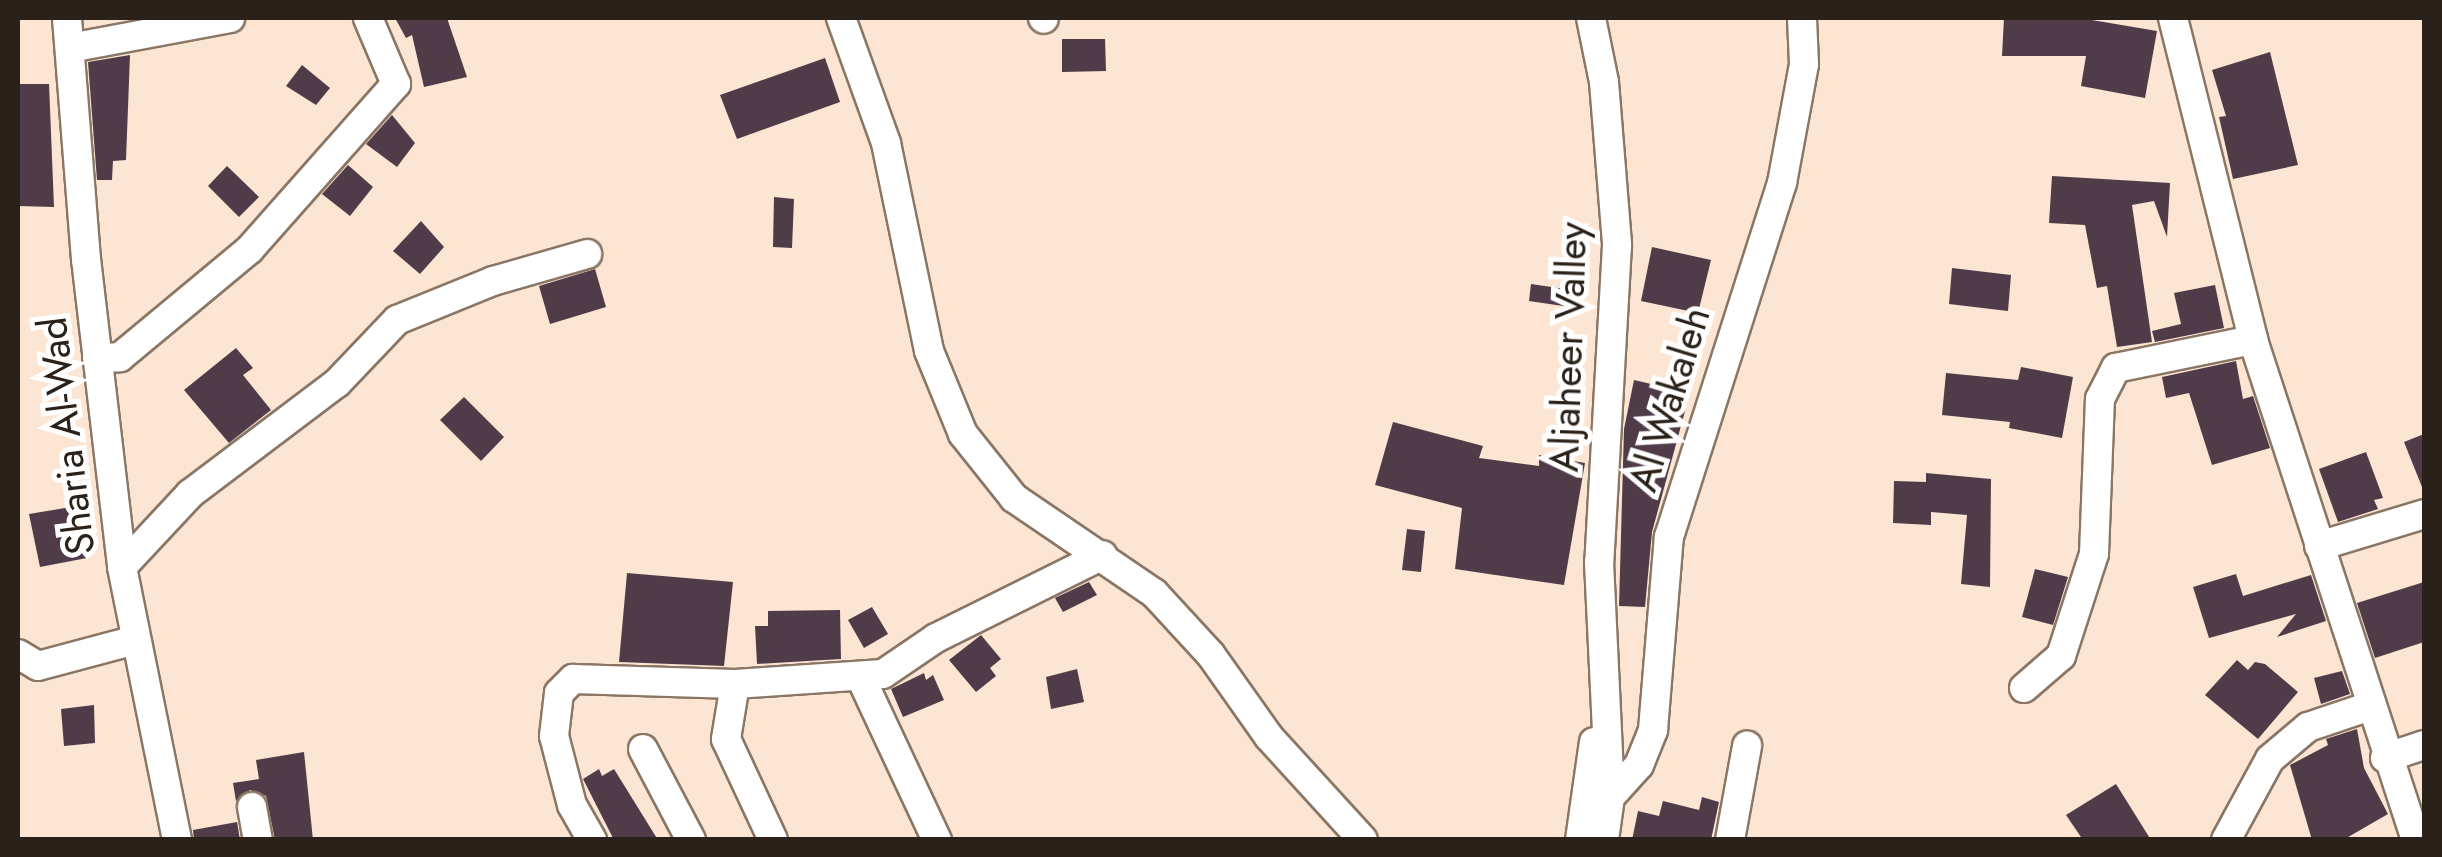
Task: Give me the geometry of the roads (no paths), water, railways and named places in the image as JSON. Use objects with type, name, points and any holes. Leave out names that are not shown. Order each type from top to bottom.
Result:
[{"type":"street","name":"Sharia Al-Wad","points":[[67,18],[96,358],[122,567],[132,640],[177,840]]},
{"type":"street","points":[[70,48],[230,18]]},
{"type":"street","points":[[96,358],[120,357],[249,250],[396,84],[368,18]]},
{"type":"street","points":[[841,18],[886,143],[929,351],[963,434],[1014,498],[1154,593],[1211,655],[1269,736],[1363,840]]},
{"type":"street","name":"Aljaheer Valley","points":[[1591,18],[1604,82],[1617,245],[1599,562],[1610,797],[1604,840]]},
{"type":"street","name":"Al Wakaleh","points":[[1610,797],[1638,765],[1653,730],[1668,536],[1782,183],[1804,64],[1802,18]]},
{"type":"street","points":[[2172,18],[2253,340],[2385,758],[2416,840]]},
{"type":"street","points":[[122,567],[190,494],[337,383],[397,320],[492,281],[587,254]]},
{"type":"street","points":[[2024,688],[2061,656],[2094,554],[2100,400],[2116,368],[2253,340]]},
{"type":"street","points":[[2319,546],[2424,514]]},
{"type":"street","points":[[592,840],[572,804],[554,736],[560,693],[574,680],[608,676],[735,684],[884,674],[936,638],[1102,555]]},
{"type":"street","points":[[18,654],[38,666],[132,640]]},
{"type":"street","points":[[861,678],[936,840]]},
{"type":"street","name":"Aljaheer Valley","points":[[1580,840],[1602,682]]},
{"type":"street","points":[[735,684],[726,739],[773,840]]},
{"type":"street","points":[[2226,840],[2270,759],[2308,727],[2370,706]]},
{"type":"street","points":[[2385,758],[2424,745]]},
{"type":"street","points":[[1730,840],[1747,746]]},
{"type":"street","points":[[643,749],[691,840]]},
{"type":"street","points":[[252,807],[258,840]]}]
